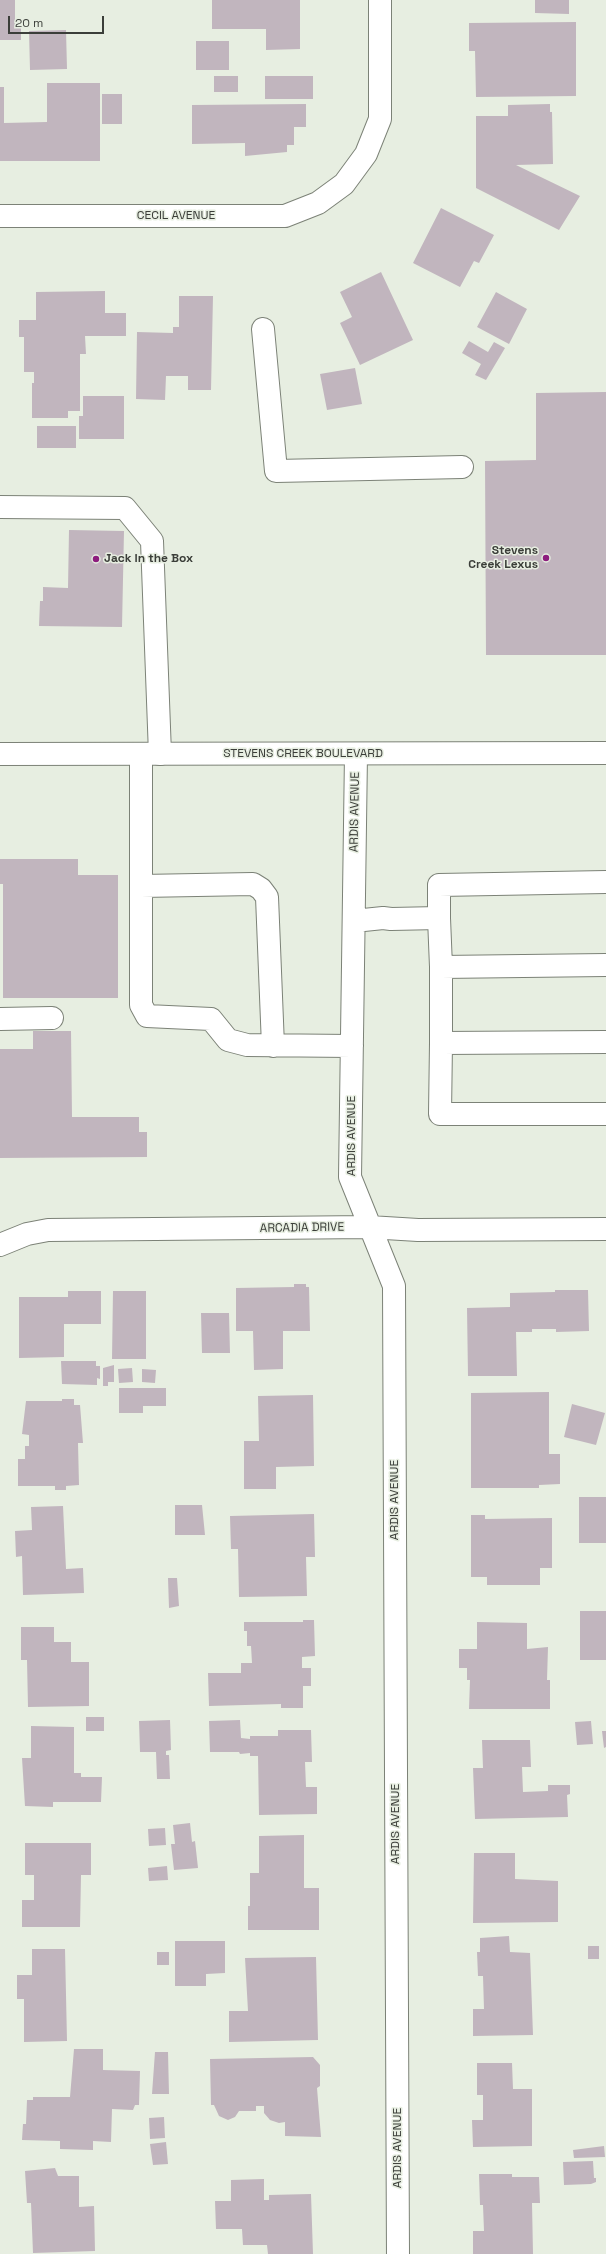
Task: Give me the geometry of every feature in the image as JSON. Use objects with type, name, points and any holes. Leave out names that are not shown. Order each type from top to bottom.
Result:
[{"type":"street","name":"CECIL AVENUE","points":[[0,216],[285,216],[318,203],[344,184],[366,154],[380,119],[380,0]]},
{"type":"street","points":[[263,329],[276,471],[462,467]]},
{"type":"street","points":[[0,507],[124,508],[152,541],[151,754],[141,886],[141,1005],[147,1016],[211,1019],[228,1040],[247,1045],[352,1046]]},
{"type":"street","name":"STEVENS CREEK BOULEVARD","points":[[0,754],[606,753]]},
{"type":"street","name":"ARDIS AVENUE","points":[[356,754],[350,1177],[394,1286],[398,2254]]},
{"type":"street","points":[[606,882],[439,886],[442,967],[440,1114],[606,1114]]},
{"type":"street","points":[[141,886],[253,884],[261,889],[267,897],[273,1046]]},
{"type":"street","points":[[354,920],[383,918],[439,918]]},
{"type":"street","points":[[442,967],[606,965]]},
{"type":"street","points":[[0,1019],[52,1018]]},
{"type":"street","points":[[441,1043],[606,1042]]},
{"type":"street","name":"ARCADIA DRIVE","points":[[0,1245],[27,1234],[48,1230],[369,1227],[418,1230],[606,1229]]},
{"type":"building","points":[[0,0],[15,0],[15,27],[21,27],[21,40],[0,40]]},
{"type":"building","points":[[212,0],[300,0],[300,49],[266,50],[266,29],[212,29]]},
{"type":"building","points":[[535,0],[569,0],[569,14],[535,13]]},
{"type":"building","points":[[576,22],[576,96],[476,97],[475,51],[469,51],[469,23]]},
{"type":"building","points":[[66,30],[67,69],[30,70],[29,31]]},
{"type":"building","points":[[196,41],[229,41],[229,70],[196,70]]},
{"type":"building","points":[[214,76],[238,76],[238,92],[214,92]]},
{"type":"building","points":[[265,76],[313,76],[313,99],[265,99]]},
{"type":"building","points":[[47,83],[100,83],[100,161],[0,161],[0,87],[4,87],[4,123],[47,122]]},
{"type":"building","points":[[102,94],[122,94],[122,124],[102,124]]},
{"type":"building","points":[[306,104],[306,127],[294,127],[294,145],[287,145],[287,152],[245,156],[245,143],[192,144],[192,105]]},
{"type":"building","points":[[550,104],[550,112],[552,112],[553,164],[516,165],[580,196],[559,230],[476,188],[476,116],[508,116],[508,105]]},
{"type":"building","points":[[441,208],[494,235],[479,263],[474,261],[460,287],[413,263]]},
{"type":"building","points":[[381,272],[413,340],[360,365],[340,323],[352,317],[340,292]]},
{"type":"building","points":[[105,291],[105,313],[126,313],[126,336],[85,336],[86,354],[80,354],[80,411],[68,411],[68,418],[32,418],[32,383],[34,383],[34,372],[24,372],[24,337],[19,337],[19,320],[36,320],[36,292]]},
{"type":"building","points":[[496,292],[527,309],[509,344],[477,327]]},
{"type":"building","points":[[179,296],[213,296],[211,390],[188,390],[188,376],[166,376],[165,400],[136,399],[137,332],[173,333],[173,327],[179,327]]},
{"type":"building","points":[[469,341],[488,352],[494,342],[505,348],[486,380],[475,375],[481,364],[462,353]]},
{"type":"building","points":[[355,368],[362,404],[327,410],[320,374]]},
{"type":"building","name":"Stevens Creek Lexus","points":[[606,392],[606,655],[486,655],[485,461],[536,460],[536,393]]},
{"type":"building","points":[[83,396],[124,396],[124,439],[79,439],[79,416],[83,416]]},
{"type":"building","points":[[37,426],[76,426],[76,448],[37,448]]},
{"type":"building","name":"Jack in the Box","points":[[69,530],[124,531],[122,627],[39,626],[40,601],[43,601],[43,587],[68,588]]},
{"type":"building","points":[[0,859],[78,859],[78,875],[118,875],[118,998],[3,998],[3,884],[0,884]]},
{"type":"building","points":[[33,1031],[71,1031],[72,1117],[139,1117],[139,1132],[147,1132],[147,1157],[0,1158],[0,1049],[33,1049]]},
{"type":"building","points":[[294,1284],[306,1284],[306,1287],[309,1287],[310,1331],[283,1331],[283,1369],[254,1370],[253,1331],[236,1331],[236,1288],[294,1287]]},
{"type":"building","points":[[555,1290],[588,1290],[589,1331],[556,1332],[556,1329],[532,1329],[532,1332],[516,1332],[517,1376],[468,1376],[467,1308],[510,1307],[510,1293],[555,1292]]},
{"type":"building","points":[[68,1291],[101,1291],[101,1324],[64,1324],[64,1357],[19,1358],[19,1297],[68,1297]]},
{"type":"building","points":[[113,1291],[146,1291],[146,1359],[112,1359]]},
{"type":"building","points":[[201,1313],[229,1313],[230,1353],[202,1353]]},
{"type":"building","points":[[61,1361],[96,1361],[96,1366],[100,1366],[100,1379],[97,1378],[97,1385],[62,1384]]},
{"type":"building","points":[[114,1365],[114,1382],[108,1382],[108,1386],[103,1386],[103,1368]]},
{"type":"building","points":[[132,1368],[133,1382],[119,1383],[118,1369]]},
{"type":"building","points":[[142,1369],[156,1370],[155,1383],[142,1382]]},
{"type":"building","points":[[119,1388],[166,1388],[166,1406],[143,1406],[143,1413],[119,1413]]},
{"type":"building","points":[[549,1392],[549,1454],[560,1454],[560,1484],[539,1485],[539,1488],[471,1488],[471,1393]]},
{"type":"building","points":[[313,1395],[314,1466],[276,1467],[276,1489],[244,1489],[244,1441],[259,1441],[258,1396]]},
{"type":"building","points":[[62,1399],[74,1399],[74,1405],[80,1405],[83,1443],[78,1443],[79,1485],[66,1486],[66,1490],[55,1490],[55,1486],[18,1486],[18,1459],[25,1459],[25,1446],[29,1446],[29,1435],[22,1434],[26,1401],[62,1401]]},
{"type":"building","points":[[572,1404],[605,1413],[596,1445],[564,1437]]},
{"type":"building","points":[[579,1497],[606,1497],[606,1543],[579,1543]]},
{"type":"building","points":[[175,1505],[202,1505],[205,1535],[175,1535]]},
{"type":"building","points":[[63,1506],[66,1569],[83,1568],[84,1593],[23,1595],[22,1556],[16,1557],[15,1531],[32,1530],[31,1507]]},
{"type":"building","points":[[314,1514],[315,1557],[306,1557],[307,1596],[239,1597],[238,1549],[231,1549],[230,1516]]},
{"type":"building","points":[[471,1515],[485,1515],[485,1519],[552,1518],[552,1568],[540,1568],[540,1585],[487,1585],[487,1577],[471,1577]]},
{"type":"building","points":[[168,1578],[177,1578],[179,1606],[169,1608]]},
{"type":"building","points":[[580,1611],[606,1611],[606,1660],[580,1660]]},
{"type":"building","points":[[303,1620],[314,1620],[315,1656],[302,1657],[302,1668],[311,1668],[311,1686],[303,1686],[303,1708],[281,1708],[281,1704],[209,1706],[208,1673],[241,1673],[241,1663],[252,1663],[251,1646],[247,1646],[247,1631],[244,1631],[244,1622],[303,1622]]},
{"type":"building","points":[[477,1622],[527,1623],[527,1649],[548,1647],[547,1680],[550,1680],[550,1709],[469,1709],[470,1680],[467,1680],[467,1668],[459,1668],[459,1649],[477,1649]]},
{"type":"building","points":[[21,1627],[54,1627],[54,1642],[71,1642],[71,1662],[89,1662],[89,1706],[28,1707],[27,1660],[21,1660]]},
{"type":"building","points":[[86,1717],[104,1717],[104,1731],[86,1731]]},
{"type":"building","points":[[170,1720],[171,1750],[166,1751],[166,1755],[169,1755],[170,1779],[157,1779],[156,1752],[140,1752],[139,1721]]},
{"type":"building","points":[[240,1720],[241,1738],[250,1739],[250,1736],[278,1736],[278,1730],[311,1730],[312,1762],[305,1762],[306,1787],[317,1787],[317,1814],[259,1815],[258,1756],[250,1756],[250,1753],[240,1754],[239,1752],[210,1752],[209,1721]]},
{"type":"building","points":[[591,1721],[593,1744],[577,1745],[575,1722]]},
{"type":"building","points":[[31,1726],[74,1727],[74,1773],[81,1773],[81,1777],[102,1777],[101,1802],[53,1802],[53,1807],[25,1806],[22,1758],[31,1758]]},
{"type":"building","points":[[602,1731],[606,1731],[606,1747],[604,1748]]},
{"type":"building","points":[[482,1740],[530,1740],[531,1767],[522,1767],[523,1792],[548,1791],[548,1785],[570,1785],[570,1794],[567,1795],[568,1817],[475,1819],[473,1768],[483,1768]]},
{"type":"building","points":[[190,1823],[192,1842],[195,1841],[198,1868],[174,1870],[171,1844],[175,1844],[173,1825]]},
{"type":"building","points":[[165,1828],[166,1845],[149,1846],[148,1829]]},
{"type":"building","points":[[304,1835],[304,1888],[319,1888],[319,1930],[248,1930],[250,1873],[259,1873],[259,1836]]},
{"type":"building","points":[[25,1843],[91,1843],[91,1875],[81,1875],[80,1927],[22,1927],[22,1900],[34,1900],[34,1875],[25,1875]]},
{"type":"building","points":[[474,1853],[515,1853],[515,1879],[558,1881],[558,1922],[473,1923]]},
{"type":"building","points":[[167,1866],[168,1880],[149,1881],[148,1868]]},
{"type":"building","points":[[509,1936],[510,1952],[530,1953],[533,2035],[473,2036],[473,2009],[484,2009],[483,1976],[478,1976],[477,1952],[480,1952],[480,1938]]},
{"type":"building","points":[[175,1941],[225,1941],[225,1973],[206,1974],[206,1986],[175,1986]]},
{"type":"building","points":[[588,1946],[599,1946],[599,1959],[588,1959]]},
{"type":"building","points":[[32,1949],[65,1949],[67,2041],[24,2042],[24,1999],[17,1999],[17,1975],[32,1975]]},
{"type":"building","points":[[157,1952],[169,1952],[169,1965],[157,1965]]},
{"type":"building","points":[[316,1957],[318,2040],[229,2042],[229,2011],[248,2011],[245,1958]]},
{"type":"building","points":[[74,2049],[103,2049],[103,2070],[140,2071],[139,2105],[135,2105],[133,2110],[112,2109],[111,2142],[93,2141],[93,2150],[60,2149],[60,2141],[22,2140],[23,2124],[26,2124],[27,2100],[33,2100],[33,2097],[70,2097]]},
{"type":"building","points":[[155,2052],[168,2052],[169,2094],[152,2094]]},
{"type":"building","points":[[313,2057],[320,2065],[320,2086],[317,2088],[321,2137],[285,2136],[285,2122],[279,2123],[270,2120],[264,2113],[264,2106],[256,2106],[256,2111],[239,2111],[235,2117],[228,2120],[219,2116],[214,2105],[211,2105],[210,2059]]},
{"type":"building","points":[[477,2063],[512,2063],[513,2089],[532,2089],[532,2146],[473,2147],[472,2120],[483,2120],[483,2095],[477,2095]]},
{"type":"building","points":[[164,2117],[165,2138],[150,2139],[149,2118]]},
{"type":"building","points":[[166,2142],[168,2164],[153,2165],[150,2144]]},
{"type":"building","points":[[604,2146],[605,2157],[574,2158],[573,2150]]},
{"type":"building","points":[[593,2161],[594,2178],[596,2178],[596,2182],[591,2184],[564,2185],[563,2162]]},
{"type":"building","points":[[55,2168],[58,2176],[79,2176],[79,2207],[94,2206],[95,2251],[33,2253],[31,2203],[27,2203],[25,2171]]},
{"type":"building","points":[[479,2174],[512,2174],[512,2177],[539,2177],[540,2203],[532,2203],[533,2254],[473,2254],[473,2231],[484,2231],[483,2205],[480,2205]]},
{"type":"building","points":[[264,2179],[264,2200],[269,2200],[269,2195],[311,2194],[313,2254],[268,2254],[267,2245],[243,2245],[242,2229],[216,2229],[215,2201],[231,2201],[231,2180]]},
{"type":"place","name":"Stevens Creek Lexus","points":[[546,558]]},
{"type":"place","name":"Jack in the Box","points":[[96,559]]}]
